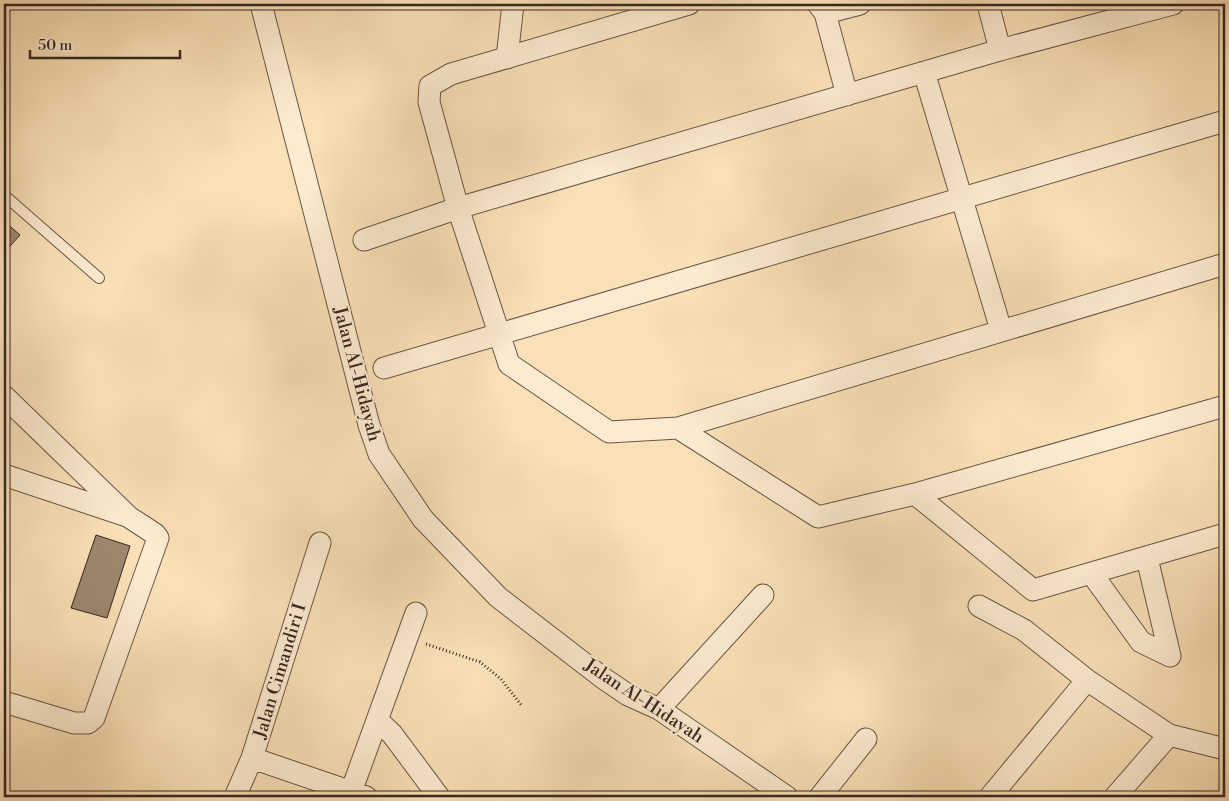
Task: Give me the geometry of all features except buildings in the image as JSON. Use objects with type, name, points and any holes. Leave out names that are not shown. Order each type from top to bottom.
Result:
[{"type":"street","name":"Jalan Al-Hidayah","points":[[261,4],[369,425],[379,454],[423,519],[498,596],[603,678],[628,695],[659,709],[787,797]]},
{"type":"street","points":[[507,58],[513,4]]},
{"type":"street","points":[[689,4],[451,74],[430,86],[429,102],[458,208],[509,364],[609,432],[678,428],[1225,264]]},
{"type":"street","points":[[847,95],[822,9],[860,4]]},
{"type":"street","points":[[988,4],[1000,50]]},
{"type":"street","points":[[364,240],[458,208],[924,72],[1173,4]]},
{"type":"street","points":[[924,72],[1001,330]]},
{"type":"street","points":[[384,368],[1225,121]]},
{"type":"street","points":[[4,396],[129,517],[158,538],[158,544],[94,718],[88,723],[74,723],[4,702]]},
{"type":"street","points":[[678,428],[818,517],[915,494],[1225,406]]},
{"type":"street","points":[[4,475],[129,517]]},
{"type":"street","points":[[915,494],[1033,590],[1225,534]]},
{"type":"street","name":"Jalan Cimandiri I","points":[[235,797],[252,758],[320,543]]},
{"type":"street","points":[[1092,574],[1141,642],[1170,656],[1147,558]]},
{"type":"street","points":[[659,709],[763,595]]},
{"type":"street","points":[[979,606],[1024,630],[1087,680],[1169,735],[1225,749]]},
{"type":"street","points":[[252,758],[358,795],[377,720],[416,613]]},
{"type":"street","points":[[990,797],[1087,680]]},
{"type":"street","points":[[377,720],[392,734],[439,797]]},
{"type":"street","points":[[1115,797],[1169,735]]},
{"type":"street","points":[[820,797],[866,739]]},
{"type":"lane","points":[[4,194],[99,278]]},
{"type":"path","points":[[407,637],[480,662],[501,679],[522,706]]}]
